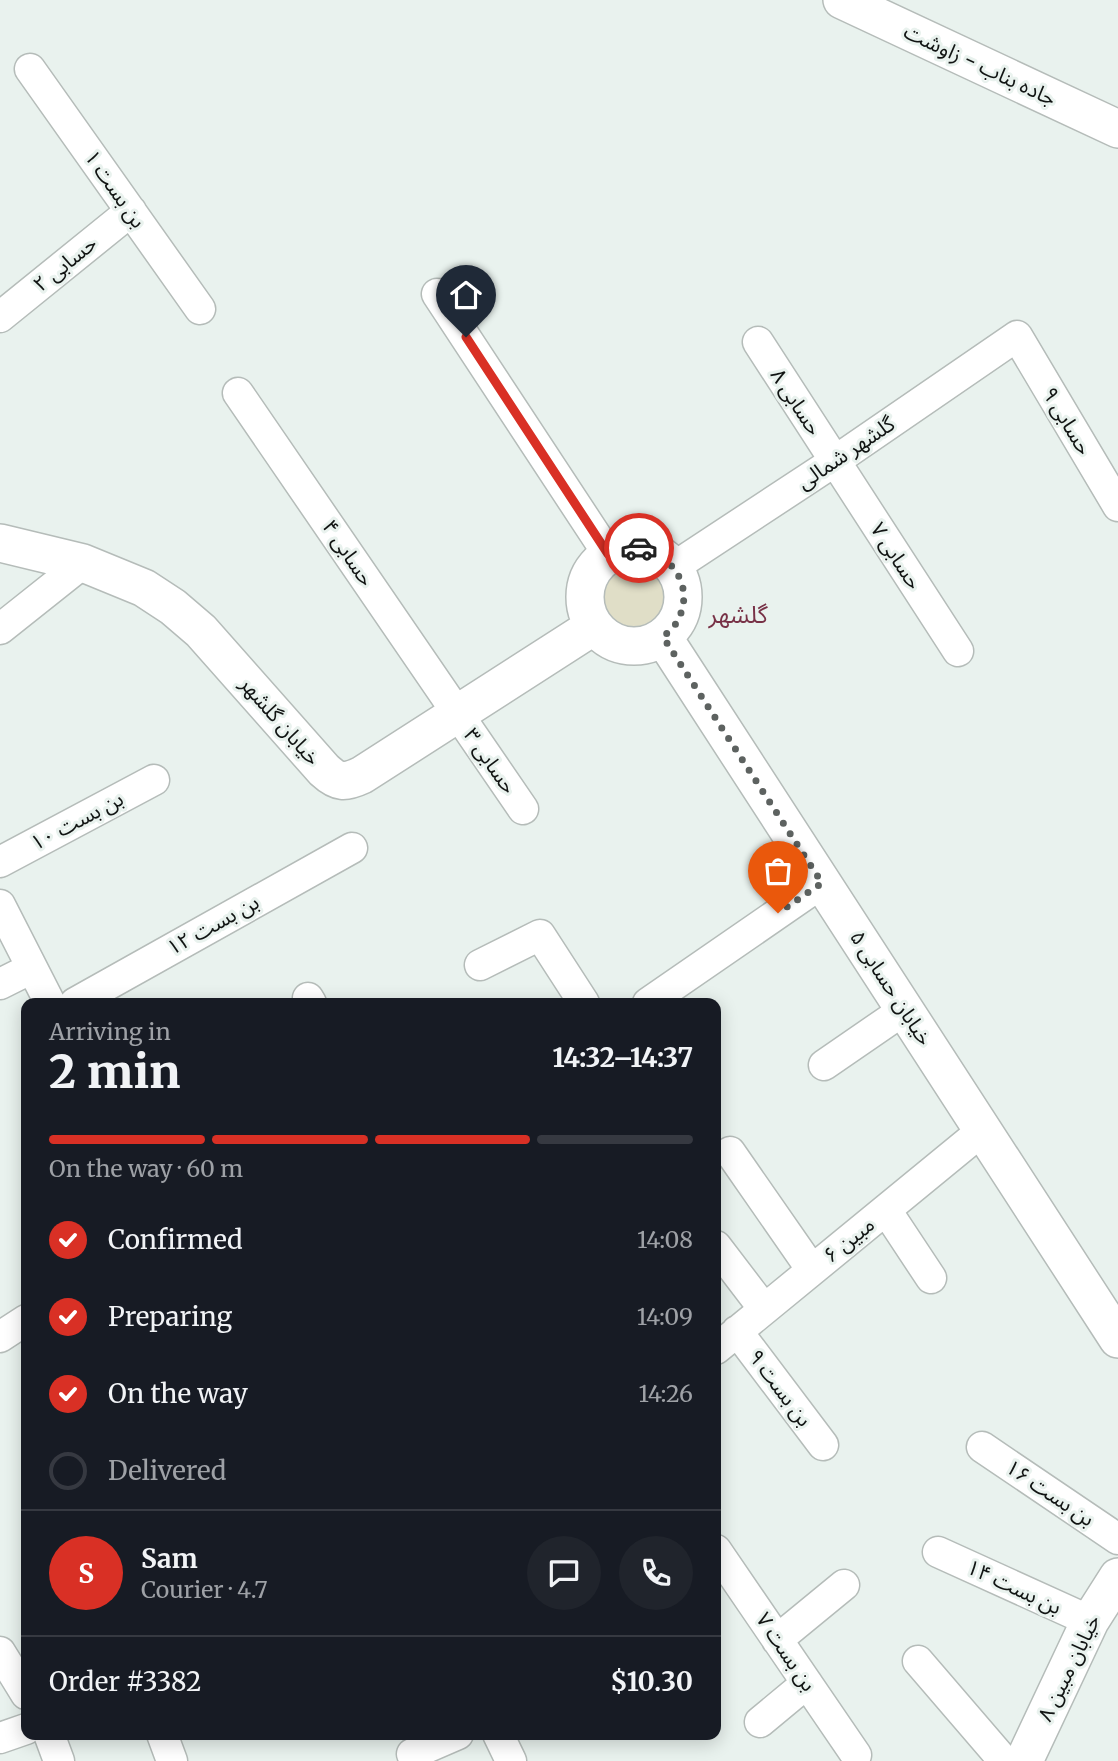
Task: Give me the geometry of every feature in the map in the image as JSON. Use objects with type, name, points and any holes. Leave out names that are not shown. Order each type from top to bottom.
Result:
[{"type":"street","name":"جاده بناب - زاوشت","points":[[842,0],[1118,129]]},
{"type":"street","name":"بن بست ۱","points":[[30,69],[200,309]]},
{"type":"street","name":"حسابی ۲","points":[[0,317],[131,211]]},
{"type":"street","points":[[437,294],[608,554]]},
{"type":"street","name":"گلشهر شمالی","points":[[674,567],[1017,336]]},
{"type":"street","name":"حسابی ۹","points":[[1017,336],[1118,506]]},
{"type":"street","name":"حسابی ۸","points":[[758,342],[835,461]]},
{"type":"street","name":"حسابی ۴","points":[[238,393],[457,714]]},
{"type":"street","name":"حسابی ۷","points":[[835,461],[958,651]]},
{"type":"street","name":"خیابان گلشهر","points":[[0,543],[83,563],[144,588],[173,607],[201,631],[334,780],[349,781],[362,775],[594,626]]},
{"type":"street","points":[[636,547],[664,556],[674,567],[684,596],[681,612],[674,626],[663,637],[649,644],[618,644],[604,637],[594,626],[586,611],[584,595],[587,579],[596,565],[608,554],[622,548],[636,547]]},
{"type":"street","points":[[0,629],[83,563]]},
{"type":"street","name":"خیابان حسابی ۵","points":[[663,637],[1118,1339]]},
{"type":"street","name":"حسابی ۳","points":[[457,714],[523,808]]},
{"type":"street","name":"بن بست ۱۰","points":[[0,862],[154,780]]},
{"type":"street","name":"بن بست ۱۲","points":[[84,998],[352,848]]},
{"type":"street","points":[[655,998],[822,883]]},
{"type":"street","points":[[0,905],[47,998]]},
{"type":"street","points":[[480,965],[540,935],[581,998]]},
{"type":"street","points":[[0,984],[32,968]]},
{"type":"street","points":[[824,1065],[904,1010]]},
{"type":"street","name":"مبین ۶","points":[[726,1340],[983,1130]]},
{"type":"street","points":[[730,1152],[812,1270]]},
{"type":"street","points":[[886,1210],[931,1278]]},
{"type":"street","points":[[721,1253],[764,1310]]},
{"type":"street","points":[[0,1337],[21,1323]]},
{"type":"street","name":"بن بست ۹","points":[[726,1340],[823,1445]]},
{"type":"street","name":"بن بست ۱۶","points":[[982,1447],[1118,1539]]},
{"type":"street","name":"بن بست ۱۴","points":[[938,1552],[1090,1621]]},
{"type":"street","name":"بن بست ۷","points":[[721,1557],[856,1755]]},
{"type":"street","name":"خیابان مبین ۸","points":[[1024,1761],[1090,1621],[1118,1577]]},
{"type":"street","points":[[777,1640],[844,1585]]},
{"type":"street","points":[[0,1652],[21,1686]]},
{"type":"street","points":[[918,1661],[1004,1761]]},
{"type":"street","points":[[761,1722],[807,1683]]},
{"type":"street","points":[[0,1738],[21,1731]]},
{"type":"street","points":[[51,1740],[59,1761]]},
{"type":"street","points":[[164,1740],[172,1761]]},
{"type":"street","points":[[412,1754],[444,1740]]},
{"type":"street","points":[[501,1740],[511,1761]]},
{"type":"shaded area","points":[[634,564],[647,567],[657,574],[664,584],[667,597],[664,610],[657,620],[647,627],[634,630],[621,627],[611,620],[604,610],[601,597],[604,584],[611,574],[621,567]]},
{"type":"way so far","points":[[639,548],[664,556],[674,567],[684,596],[681,612],[674,626],[663,637],[822,883],[778,913]]},
{"type":"district","name":"گلشهر","points":[[738,615]]},
{"type":"route","points":[[466,337],[608,554],[622,548],[639,548]]}]
